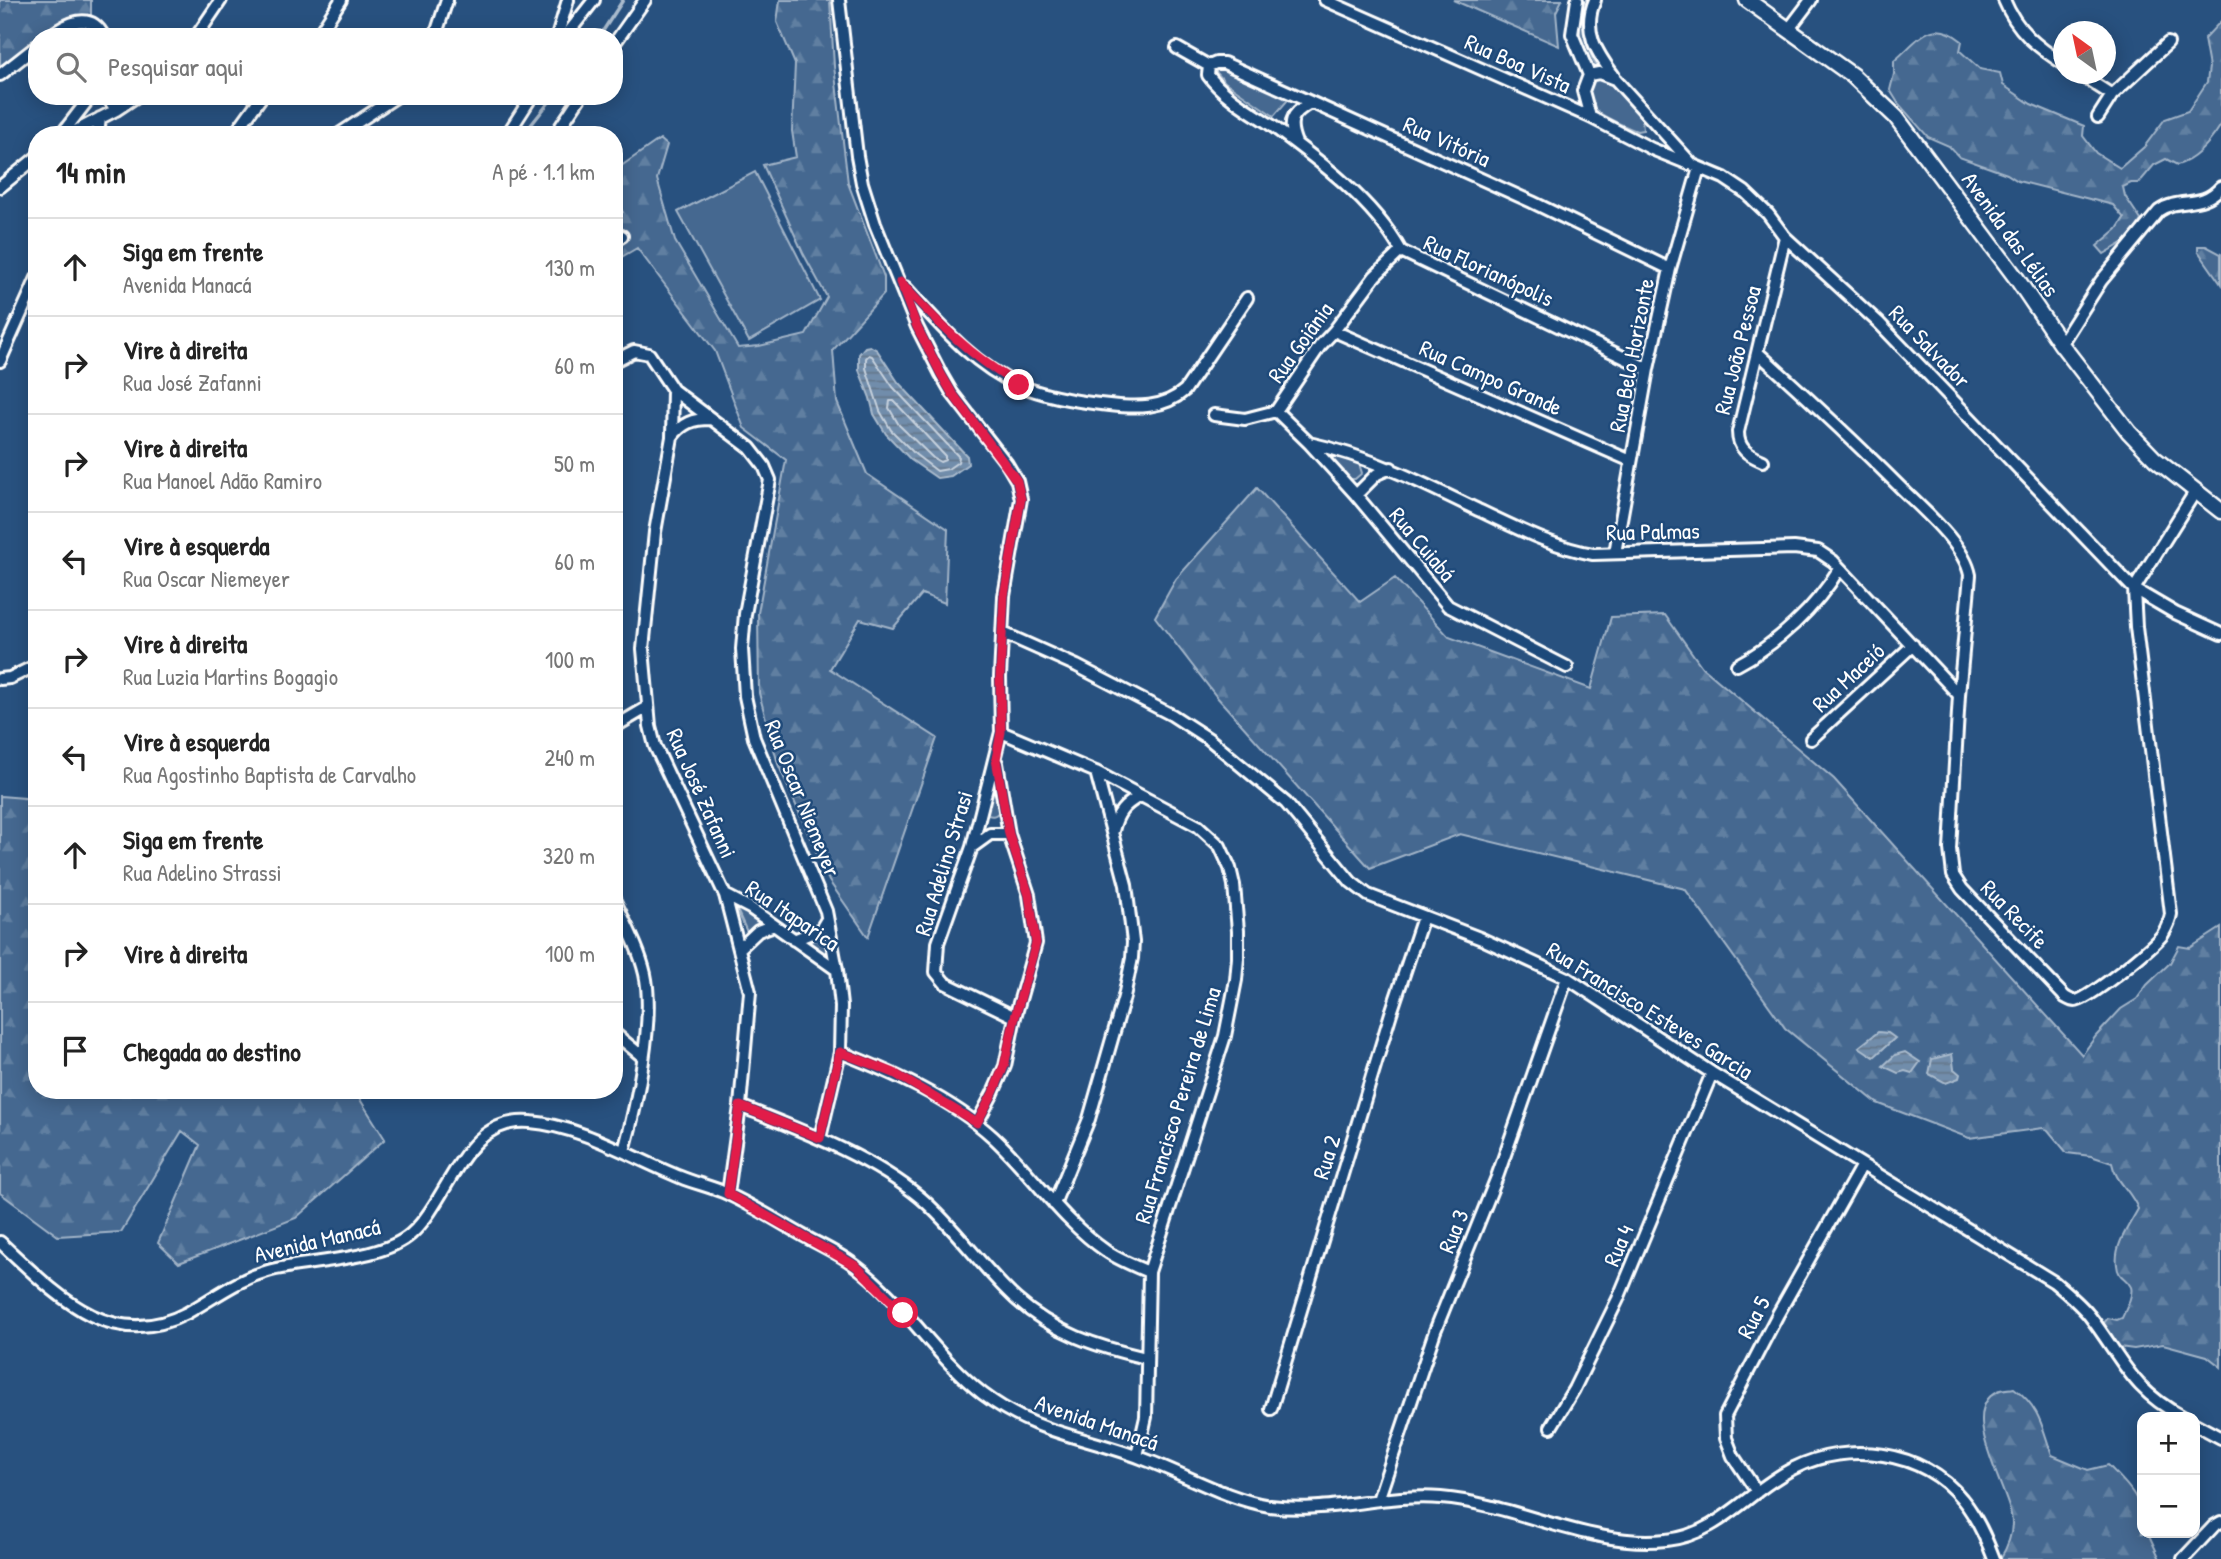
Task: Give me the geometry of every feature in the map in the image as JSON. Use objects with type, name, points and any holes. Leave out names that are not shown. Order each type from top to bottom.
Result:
[{"type":"street","points":[[202,28],[220,0]]},
{"type":"street","points":[[323,28],[341,0]]},
{"type":"street","points":[[438,28],[447,0]]},
{"type":"street","points":[[560,28],[568,0]]},
{"type":"street","points":[[572,28],[592,3],[575,0]]},
{"type":"street","points":[[623,31],[645,0]]},
{"type":"street","name":"Rua Adelino Strasi","points":[[839,0],[856,156],[875,223],[917,327],[952,393],[1007,464],[1019,488],[1021,499],[1004,596],[1000,677],[1001,732],[972,847],[941,933],[936,972],[945,983],[1015,1017]]},
{"type":"street","name":"Rua Boa Vista","points":[[1325,0],[1696,167]]},
{"type":"street","points":[[1577,0],[1572,34],[1589,75],[1583,91],[1590,117]]},
{"type":"street","name":"Rua Salvador","points":[[1594,0],[1590,17],[1591,36],[1599,55],[1615,79],[1696,167],[1724,178],[1745,191],[1768,214],[1785,237],[1879,323],[2134,589],[2221,635]]},
{"type":"street","name":"Avenida das Lélias","points":[[1747,0],[1853,76],[1896,117],[2129,432],[2155,459],[2221,512]]},
{"type":"street","points":[[1789,29],[1811,0]]},
{"type":"street","points":[[2012,0],[2005,0],[2011,17],[2034,45],[2053,57]]},
{"type":"street","points":[[62,28],[81,20],[98,28]]},
{"type":"street","points":[[2098,117],[2112,95],[2168,43]]},
{"type":"street","points":[[1177,48],[1208,69]]},
{"type":"street","points":[[0,75],[28,53]]},
{"type":"street","name":"Rua Vitória","points":[[1208,69],[1216,63],[1224,63],[1532,202],[1670,269]]},
{"type":"street","name":"Rua Florianópolis","points":[[1208,69],[1211,79],[1225,92],[1296,143],[1367,205],[1389,229],[1401,251],[1648,369]]},
{"type":"street","points":[[1589,75],[1600,73],[1615,79]]},
{"type":"street","points":[[2095,84],[2112,95]]},
{"type":"street","points":[[1296,143],[1290,127],[1292,120],[1299,110],[1310,103]]},
{"type":"street","points":[[68,126],[84,105]]},
{"type":"street","points":[[113,105],[116,110]]},
{"type":"street","points":[[85,126],[124,105]]},
{"type":"street","points":[[240,126],[255,105]]},
{"type":"street","points":[[352,126],[383,105]]},
{"type":"street","points":[[513,126],[526,105]]},
{"type":"street","points":[[561,126],[575,105]]},
{"type":"street","points":[[99,126],[100,118]]},
{"type":"street","points":[[1640,144],[1652,133],[1655,123]]},
{"type":"street","points":[[0,187],[28,164]]},
{"type":"street","name":"Rua Belo Horizonte","points":[[1615,553],[1648,369],[1696,167]]},
{"type":"street","points":[[2062,344],[2101,281],[2160,211],[2171,204],[2206,200],[2221,187]]},
{"type":"street","name":"Rua João Pessoa","points":[[1763,461],[1743,450],[1738,440],[1738,432],[1785,237]]},
{"type":"street","name":"Rua Goiânia","points":[[1214,415],[1245,419],[1276,411],[1304,367],[1375,276],[1401,251]]},
{"type":"street","points":[[900,282],[966,349],[1019,385],[1062,398],[1122,407],[1146,407],[1178,397],[1247,298]]},
{"type":"street","points":[[0,361],[28,298]]},
{"type":"street","name":"Rua Campo Grande","points":[[1334,331],[1631,461]]},
{"type":"street","points":[[623,356],[634,351],[649,354],[673,390]]},
{"type":"street","name":"Rua Recife","points":[[1758,353],[1844,431],[1915,502],[1965,560],[1970,575],[1959,695],[1950,849],[1952,875],[1962,889],[2065,997],[2075,1001],[2089,996],[2161,937],[2170,921],[2136,627],[2134,589]]},
{"type":"street","name":"Rua Oscar Niemeyer","points":[[673,390],[750,448],[764,466],[770,480],[745,614],[742,649],[745,696],[754,738],[818,891],[827,919],[837,970],[841,1006],[840,1052],[820,1138]]},
{"type":"street","name":"Rua José Zafanni","points":[[673,390],[672,437],[655,532],[643,649],[650,726],[660,757],[725,895],[750,992],[740,1106],[728,1194]]},
{"type":"street","name":"Rua Cuiabá","points":[[1276,411],[1356,495],[1448,606],[1567,667]]},
{"type":"street","points":[[672,437],[690,421],[710,419]]},
{"type":"street","name":"Rua Palmas","points":[[1309,443],[1334,448],[1391,468],[1549,542],[1580,552],[1810,549],[1826,555],[1959,695]]},
{"type":"street","points":[[1356,495],[1377,474],[1391,468]]},
{"type":"street","points":[[2134,589],[2195,492]]},
{"type":"street","points":[[1737,665],[1773,643],[1824,592],[1839,569]]},
{"type":"street","name":"Rua Francisco Esteves Garcia","points":[[1003,633],[1077,666],[1190,726],[1286,803],[1351,882],[1375,899],[1482,939],[1567,978],[1712,1073],[2054,1282],[2087,1313],[2135,1382],[2154,1400],[2174,1412]]},
{"type":"street","name":"Rua Maceió","points":[[1811,739],[1913,645]]},
{"type":"street","points":[[0,679],[10,678],[28,669]]},
{"type":"street","points":[[623,722],[648,707]]},
{"type":"street","name":"Rua Francisco Pereira de Lima","points":[[1001,732],[1096,772],[1198,826],[1220,846],[1232,877],[1238,931],[1236,980],[1225,1036],[1149,1272],[1146,1417],[1137,1456]]},
{"type":"street","points":[[977,1123],[1004,1066],[1036,943],[1029,895],[1009,834],[996,759]]},
{"type":"street","points":[[1054,1204],[1089,1119],[1130,971],[1133,942],[1126,885],[1096,772]]},
{"type":"street","points":[[1112,834],[1121,810],[1140,796]]},
{"type":"street","points":[[972,847],[990,834],[1009,834]]},
{"type":"street","name":"Rua Itaparica","points":[[725,895],[750,908],[837,970]]},
{"type":"street","name":"Rua 2","points":[[1271,1409],[1387,1026],[1423,917]]},
{"type":"street","points":[[794,940],[821,929],[827,919]]},
{"type":"street","points":[[623,920],[645,972],[647,1005],[643,1057],[633,1120],[624,1151]]},
{"type":"street","points":[[740,947],[758,931],[774,925]]},
{"type":"street","name":"Rua 3","points":[[1378,1500],[1435,1331],[1487,1202],[1567,978]]},
{"type":"street","points":[[623,1040],[643,1057]]},
{"type":"street","points":[[840,1052],[894,1073],[977,1123],[996,1139],[1068,1219],[1106,1251],[1149,1272]]},
{"type":"street","name":"Rua 4","points":[[1551,1427],[1581,1376],[1618,1299],[1712,1073]]},
{"type":"street","points":[[740,1106],[820,1138],[903,1185],[951,1228],[1005,1288],[1035,1314],[1081,1340],[1146,1358]]},
{"type":"street","name":"Avenida Manacá","points":[[0,1242],[80,1311],[96,1319],[139,1328],[160,1325],[180,1317],[234,1285],[265,1272],[366,1253],[407,1238],[429,1212],[471,1147],[492,1129],[504,1124],[517,1121],[536,1122],[576,1133],[624,1151],[679,1177],[728,1194],[856,1266],[887,1295],[958,1372],[1006,1410],[1032,1424],[1070,1438],[1137,1456],[1263,1505],[1328,1507],[1414,1497],[1448,1498],[1469,1501],[1580,1531],[1661,1541],[1700,1531],[1725,1517],[1791,1469],[1812,1460],[1856,1453],[1897,1457],[1930,1472],[1961,1497],[1982,1528],[1994,1559]]},
{"type":"street","name":"Rua 5","points":[[1756,1492],[1733,1456],[1726,1438],[1725,1416],[1784,1303],[1862,1165]]},
{"type":"street","points":[[2200,1427],[2221,1438]]},
{"type":"street","points":[[2183,1559],[2221,1522]]},
{"type":"green space","points":[[0,0],[91,0],[91,22],[60,28],[28,28],[28,53],[0,75]]},
{"type":"green space","points":[[780,0],[830,0],[834,66],[848,183],[884,277],[884,294],[833,350],[837,402],[867,474],[948,529],[945,603],[922,594],[893,628],[860,619],[830,669],[937,738],[868,937],[829,881],[778,764],[759,693],[758,613],[786,460],[744,428],[715,351],[637,248],[623,256],[623,165],[660,139],[667,145],[657,179],[675,241],[738,348],[806,335],[827,297],[803,253],[763,165],[796,157],[792,131],[795,64],[777,22]]},
{"type":"green space","points":[[1453,0],[1562,0],[1556,12],[1559,46]]},
{"type":"green space","points":[[1583,0],[1587,0],[1583,25],[1586,42],[1596,66],[1593,69],[1580,35]]},
{"type":"green space","points":[[2221,21],[2221,125],[2208,143],[2184,163],[2177,165],[2166,159],[2154,165],[2139,183],[2123,187],[2125,196],[2141,220],[2131,238],[2104,254],[2097,246],[2117,229],[2124,218],[2113,205],[2018,181],[2007,174],[1959,157],[1949,146],[1928,137],[1890,90],[1894,61],[1925,34],[1942,30],[1962,41],[1960,51],[1980,69],[2000,73],[2003,85],[2031,104],[2084,126],[2083,136],[2096,153],[2120,168],[2144,147],[2165,119],[2188,111],[2207,82],[2209,67],[2204,39]]},
{"type":"green space","points":[[1218,66],[1286,97],[1287,101],[1274,116],[1225,82],[1216,72]]},
{"type":"green space","points":[[1596,76],[1610,81],[1642,119],[1643,130],[1637,131],[1607,118],[1590,104],[1586,96],[1588,86]]},
{"type":"green space","points":[[755,172],[820,300],[749,341],[678,212]]},
{"type":"green space","points":[[2198,246],[2206,246],[2221,254],[2221,284],[2198,251]]},
{"type":"green space","points":[[1326,450],[1359,464],[1362,473],[1355,479],[1349,479],[1326,456]]},
{"type":"green space","points":[[1257,488],[1360,602],[1395,578],[1449,637],[1591,689],[1611,617],[1665,615],[1702,667],[1834,779],[2082,1055],[2121,1009],[2137,999],[2170,963],[2179,946],[2190,948],[2221,928],[2221,1367],[2207,1356],[2163,1344],[2134,1349],[2112,1346],[2102,1325],[2108,1318],[2122,1318],[2130,1298],[2132,1290],[2119,1273],[2117,1258],[2123,1236],[2138,1209],[2116,1175],[2112,1163],[2091,1156],[2067,1153],[2048,1130],[2043,1128],[1969,1138],[1877,1103],[1785,1028],[1685,889],[1460,834],[1370,868],[1216,696],[1155,617],[1176,579]]},
{"type":"green space","points":[[992,782],[1000,810],[990,816],[982,814]]},
{"type":"green space","points":[[0,796],[28,798],[28,1099],[360,1099],[385,1139],[296,1218],[179,1263],[158,1243],[200,1145],[182,1131],[121,1232],[58,1236],[0,1193]]},
{"type":"green space","points":[[740,906],[764,921],[747,932],[737,910]]},
{"type":"green space","points":[[825,935],[830,953],[826,954],[809,945],[809,942]]},
{"type":"green space","points":[[2014,1388],[2030,1403],[2052,1455],[2088,1470],[2108,1465],[2137,1500],[2137,1538],[2150,1538],[2160,1559],[2000,1559],[2009,1542],[2012,1523],[2010,1510],[1989,1454],[1982,1416],[1986,1401],[1998,1391]]},
{"type":"water","points":[[870,346],[877,350],[898,382],[967,456],[968,464],[951,476],[937,478],[911,460],[886,434],[874,414],[859,370],[859,354],[865,347]]},
{"type":"water","points":[[1878,1032],[1888,1033],[1895,1038],[1874,1057],[1859,1047]]},
{"type":"water","points":[[1905,1052],[1920,1062],[1912,1073],[1898,1073],[1883,1066],[1895,1055]]},
{"type":"water","points":[[1952,1054],[1954,1069],[1960,1074],[1959,1078],[1946,1083],[1929,1074],[1932,1059]]},
{"type":"waterway","points":[[605,28],[623,0]]},
{"type":"waterway","points":[[530,126],[547,105]]},
{"type":"route","points":[[903,1313],[856,1266],[728,1194],[740,1106],[820,1138],[840,1052],[894,1073],[977,1123],[1004,1066],[1036,943],[1029,895],[1009,834],[996,759],[1001,732],[1000,677],[1004,596],[1021,499],[1017,481],[1007,464],[952,393],[941,374],[917,327],[900,282],[966,349],[1019,385]]}]
